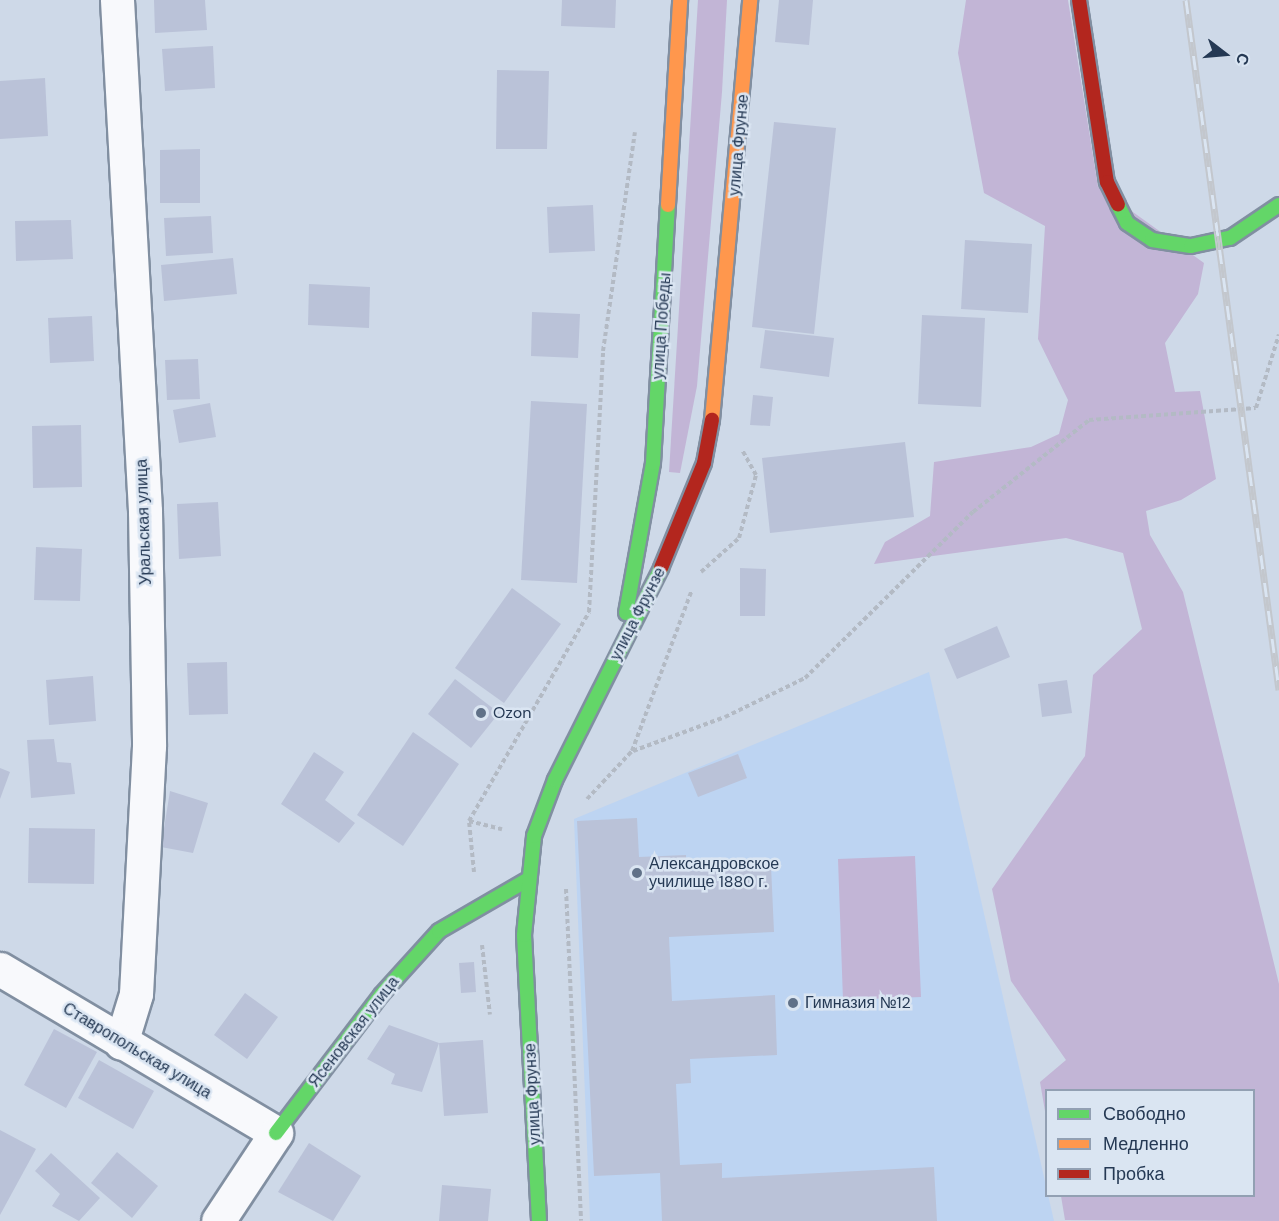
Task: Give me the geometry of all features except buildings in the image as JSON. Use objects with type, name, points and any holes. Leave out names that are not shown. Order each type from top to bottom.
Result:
[{"type":"main road","name":"улица Победы","points":[[619,650],[653,462],[680,0]]},
{"type":"main road","name":"улица Фрунзе","points":[[539,1221],[524,935],[527,880],[534,836],[555,780],[679,533],[704,463],[717,389],[750,0]]},
{"type":"main road","points":[[1079,0],[1107,182],[1127,222],[1152,240],[1191,246],[1230,238],[1279,205]]},
{"type":"main road","name":"Ясеновская улица","points":[[276,1133],[381,995],[439,931],[527,880]]},
{"type":"street","name":"Уральская улица","points":[[117,0],[145,511],[149,746],[136,994],[121,1043]]},
{"type":"street","name":"Ставропольская улица","points":[[0,969],[121,1043],[276,1133]]},
{"type":"street","name":"Ясеновская улица","points":[[218,1221],[276,1133]]},
{"type":"path","points":[[491,1023],[469,820],[589,612],[603,351],[636,122]]},
{"type":"path","points":[[632,751],[725,717],[805,678],[973,512],[1089,420],[1256,408],[1279,334]]},
{"type":"path","points":[[578,809],[632,751],[658,676]]},
{"type":"path","points":[[566,876],[581,1221]]},
{"type":"shaded area","points":[[698,0],[727,0],[722,92],[697,386],[680,473],[669,472]]},
{"type":"shaded area","points":[[966,0],[1068,0],[1098,187],[1204,263],[1198,294],[1165,343],[1175,392],[1200,391],[1216,479],[1181,500],[1146,511],[1150,535],[1183,592],[1279,984],[1279,1221],[1065,1220],[1061,1197],[1255,1197],[1255,1089],[1045,1089],[1045,1111],[1040,1082],[1066,1060],[1011,981],[992,889],[1085,756],[1093,675],[1142,629],[1123,553],[1066,538],[874,564],[885,542],[930,516],[934,462],[1031,447],[1059,434],[1068,400],[1038,339],[1045,226],[984,193],[958,53]]},
{"type":"shaded area","name":"Гимназия №12","points":[[929,672],[1045,1181],[1045,1197],[1049,1197],[1054,1221],[590,1221],[574,819]]},
{"type":"shaded area","points":[[915,856],[921,997],[843,1000],[838,859]]},
{"type":"railway","points":[[1186,0],[1279,690]]},
{"type":"traffic: fast","points":[[626,613],[653,463],[668,205]]},
{"type":"traffic: fast","points":[[1118,205],[1127,223],[1152,240],[1191,246],[1230,238],[1279,205]]},
{"type":"traffic: fast","points":[[539,1221],[524,935],[534,836],[555,780],[661,568]]},
{"type":"traffic: fast","points":[[276,1133],[381,995],[439,931],[527,880]]},
{"type":"traffic: slow","points":[[668,205],[680,0]]},
{"type":"traffic: slow","points":[[712,420],[750,0]]},
{"type":"traffic: jam","points":[[1079,0],[1107,182],[1118,205]]},
{"type":"traffic: jam","points":[[661,568],[704,463],[712,420]]},
{"type":"place","name":"Ozon","points":[[481,713]]},
{"type":"place","name":"Александровское училище 1880 г.","points":[[637,873]]},
{"type":"place","name":"Гимназия №12","points":[[793,1003]]}]
